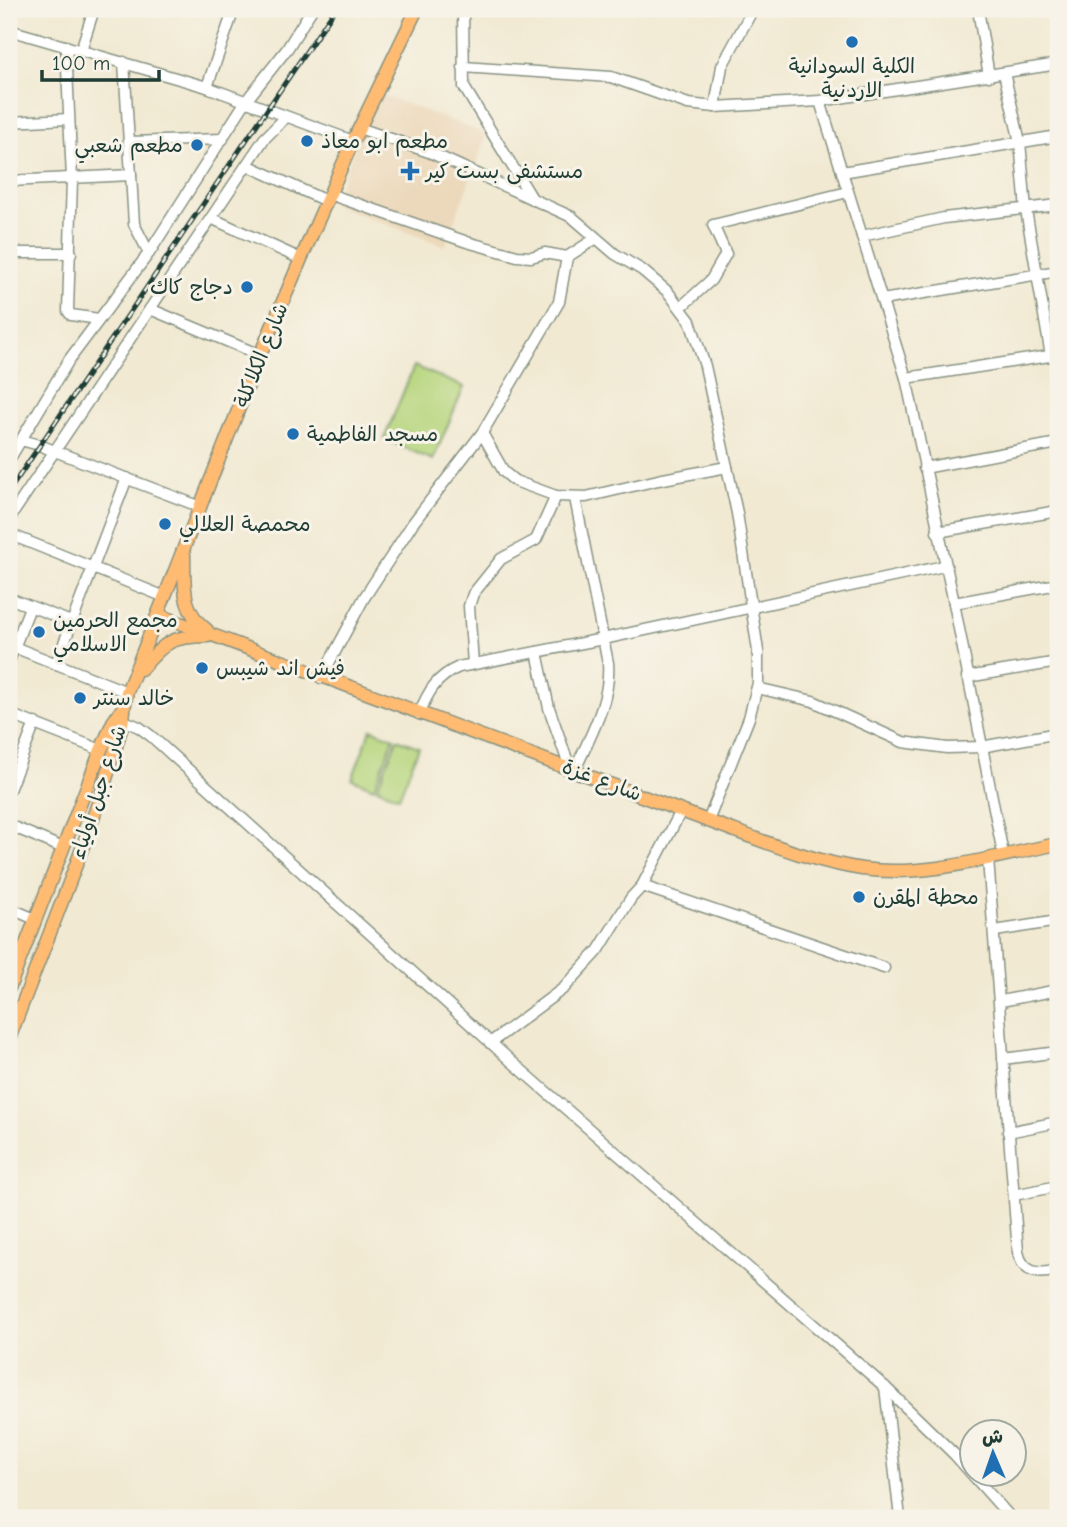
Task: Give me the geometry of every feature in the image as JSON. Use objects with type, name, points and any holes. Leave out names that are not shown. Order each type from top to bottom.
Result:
[{"type":"main road","name":"شارع الكلاكلة","points":[[120,716],[127,692],[260,355],[327,197],[418,9]]},
{"type":"main road","points":[[183,549],[189,612],[215,636]]},
{"type":"main road","name":"شارع غزة","points":[[159,615],[321,678],[807,856],[862,869],[911,870],[989,859],[1058,844]]},
{"type":"main road","points":[[136,674],[170,640],[188,636],[215,636]]},
{"type":"main road","name":"شارع جبل أولياء","points":[[9,988],[101,750],[120,716]]},
{"type":"main road","name":"شارع جبل أولياء","points":[[9,1039],[96,807],[120,716]]},
{"type":"street","points":[[81,50],[93,9]]},
{"type":"street","points":[[207,88],[234,11],[220,9]]},
{"type":"street","points":[[11,454],[69,360],[149,253],[246,101],[287,50],[312,9]]},
{"type":"street","points":[[463,9],[464,87],[533,200]]},
{"type":"street","points":[[715,107],[722,66],[753,9]]},
{"type":"street","points":[[978,9],[989,76]]},
{"type":"street","points":[[9,30],[207,88],[353,141]]},
{"type":"street","points":[[65,46],[72,179],[69,313],[99,319]]},
{"type":"street","points":[[124,62],[134,224],[149,253]]},
{"type":"street","points":[[463,67],[611,77],[688,104],[715,107],[820,101],[1058,64]]},
{"type":"street","points":[[906,378],[1055,355],[1037,275],[1020,142],[1004,73]]},
{"type":"street","points":[[820,101],[906,378],[954,603],[1003,855]]},
{"type":"street","points":[[9,519],[264,139],[286,117]]},
{"type":"street","points":[[9,122],[69,120]]},
{"type":"street","points":[[359,128],[429,152],[572,217],[595,239],[642,270],[668,292],[690,321],[705,366],[727,467],[758,651],[757,688],[749,718],[708,821]]},
{"type":"street","points":[[842,172],[1058,136]]},
{"type":"street","points":[[130,142],[223,139]]},
{"type":"street","points":[[247,165],[327,197],[517,256],[531,257],[545,253],[567,257],[595,239]]},
{"type":"street","points":[[9,181],[131,175]]},
{"type":"street","points":[[681,307],[711,280],[726,254],[713,225],[848,192]]},
{"type":"street","points":[[862,236],[944,218],[1058,205]]},
{"type":"street","points":[[211,218],[301,258]]},
{"type":"street","points":[[9,253],[71,253]]},
{"type":"street","points":[[321,678],[364,598],[412,523],[482,433],[559,302],[567,257]]},
{"type":"street","points":[[882,300],[1058,271]]},
{"type":"street","points":[[150,309],[260,355]]},
{"type":"street","points":[[482,433],[504,472],[515,481],[556,496],[575,498],[727,467]]},
{"type":"street","points":[[21,440],[201,507]]},
{"type":"street","points":[[925,468],[1058,443]]},
{"type":"street","points":[[56,664],[127,478]]},
{"type":"street","points":[[472,664],[469,606],[473,594],[501,559],[536,540],[556,496]]},
{"type":"street","points":[[573,769],[607,695],[609,672],[575,498]]},
{"type":"street","points":[[937,532],[1058,511]]},
{"type":"street","points":[[9,534],[165,597]]},
{"type":"street","points":[[419,714],[431,687],[458,667],[944,566]]},
{"type":"street","points":[[954,603],[1058,584]]},
{"type":"street","points":[[9,598],[71,622]]},
{"type":"street","points":[[9,661],[30,607]]},
{"type":"street","points":[[14,647],[127,692]]},
{"type":"street","points":[[537,652],[549,708],[573,769]]},
{"type":"street","points":[[967,677],[1058,662]]},
{"type":"street","points":[[757,688],[813,701],[903,742],[947,748],[981,747],[1058,733]]},
{"type":"street","points":[[9,714],[101,750]]},
{"type":"street","points":[[120,716],[151,736],[490,1043],[885,1387],[954,1454],[1011,1518]]},
{"type":"street","points":[[9,790],[35,723]]},
{"type":"street","points":[[490,1043],[565,988],[598,951],[631,898],[642,886],[681,811]]},
{"type":"street","points":[[9,825],[63,848]]},
{"type":"street","points":[[989,859],[1020,1261],[1032,1272],[1041,1274],[1058,1270]]},
{"type":"street","points":[[642,886],[884,968]]},
{"type":"street","points":[[9,908],[35,919]]},
{"type":"street","points":[[995,931],[1058,920]]},
{"type":"street","points":[[1000,1001],[1058,990]]},
{"type":"street","points":[[1003,1059],[1058,1052]]},
{"type":"street","points":[[1008,1132],[1058,1122]]},
{"type":"street","points":[[1013,1195],[1058,1186]]},
{"type":"street","points":[[885,1387],[900,1518]]},
{"type":"shaded area","name":"مستشفى بست كير","points":[[376,93],[487,134],[445,246],[333,204]]},
{"type":"green space","points":[[414,366],[464,387],[433,460],[384,439]]},
{"type":"green space","points":[[371,729],[394,738],[374,788],[352,779]]},
{"type":"green space","points":[[397,739],[419,747],[399,797],[377,788]]},
{"type":"railway","points":[[9,491],[335,9]]},
{"type":"place","name":"الكلية السودانية الاردنية","points":[[852,42]]},
{"type":"place","name":"مطعم ابو معاذ","points":[[307,141]]},
{"type":"place","name":"مطعم شعبي","points":[[197,145]]},
{"type":"place","name":"مستشفى بست كير","points":[[410,171]]},
{"type":"place","name":"دجاج كاك","points":[[247,287]]},
{"type":"place","name":"مسجد الفاطمية","points":[[293,434]]},
{"type":"place","name":"محمصة العلالي","points":[[165,524]]},
{"type":"place","name":"مجمع الحرمين الاسلامي","points":[[39,632]]},
{"type":"place","name":"فيش اند شيبس","points":[[202,668]]},
{"type":"place","name":"خالد سنتر","points":[[80,698]]},
{"type":"place","name":"محطة المقرن","points":[[859,897]]}]
